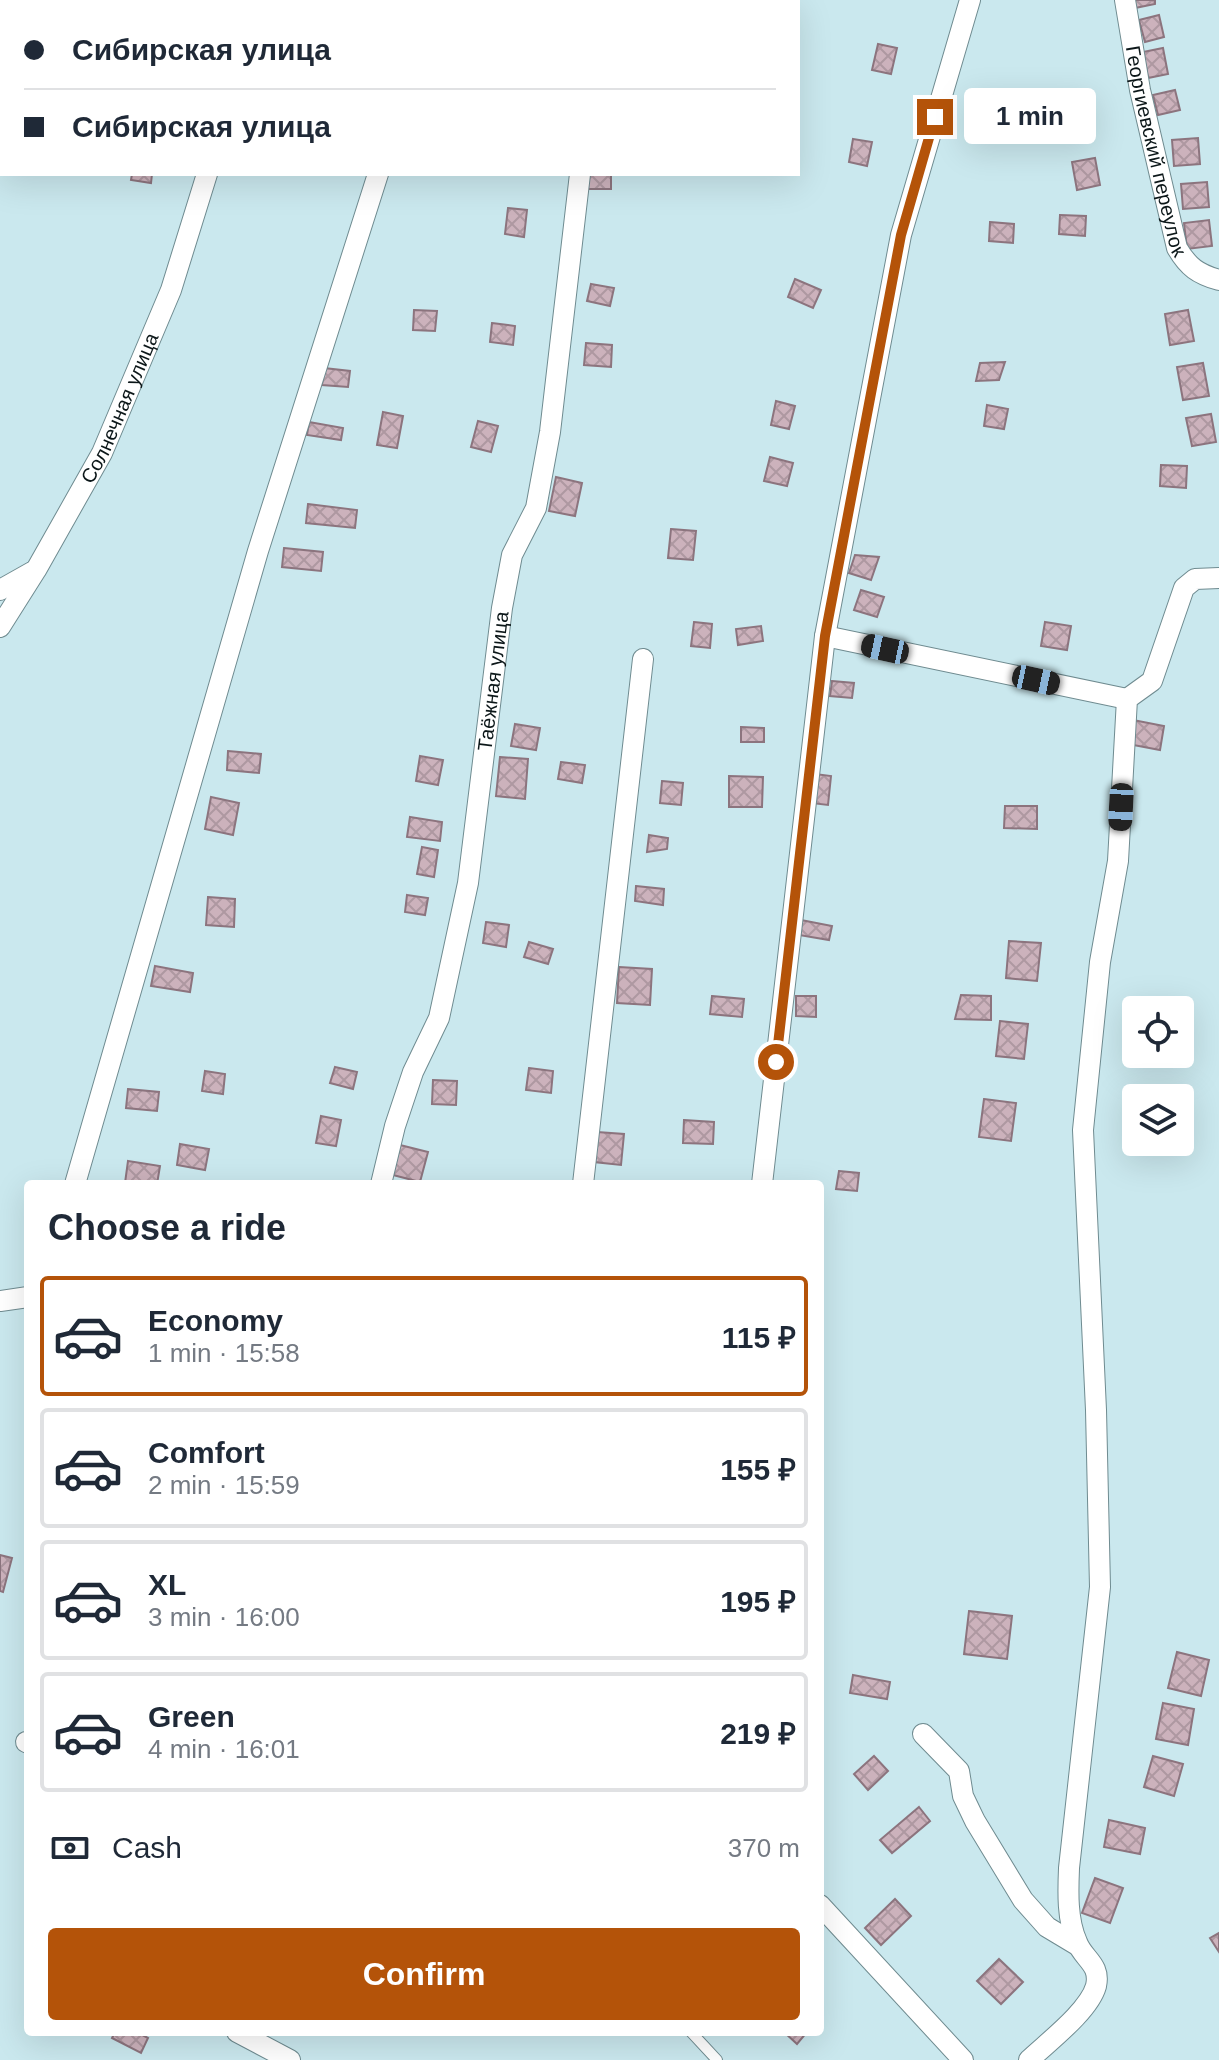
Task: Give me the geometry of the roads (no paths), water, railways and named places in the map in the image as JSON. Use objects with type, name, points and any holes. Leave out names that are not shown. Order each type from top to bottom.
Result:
[{"type":"street","points":[[762,1180],[825,636],[901,235],[970,0]]},
{"type":"street","name":"Георгиевский переулок","points":[[1125,0],[1140,90],[1177,248],[1186,264],[1199,274],[1219,280]]},
{"type":"street","name":"Солнечная улица","points":[[0,627],[102,453],[171,290],[206,176]]},
{"type":"street","points":[[76,1180],[258,551],[377,176]]},
{"type":"street","name":"Таёжная улица","points":[[382,1180],[413,1072],[439,1018],[468,883],[502,608],[512,555],[536,508],[550,432],[580,176]]},
{"type":"street","points":[[0,590],[36,570]]},
{"type":"street","points":[[825,636],[1127,699],[1152,681],[1184,588],[1195,579],[1219,578]]},
{"type":"street","points":[[583,1180],[643,659]]},
{"type":"street","points":[[1077,1945],[1068,1903],[1069,1868],[1100,1587],[1096,1410],[1083,1130],[1100,962],[1118,861],[1127,699]]},
{"type":"street","points":[[0,1301],[24,1298]]},
{"type":"street","points":[[923,1734],[959,1771],[963,1796],[975,1821],[1023,1900],[1047,1927],[1077,1945],[1096,1968],[1096,1985],[1080,2011],[1029,2060]]},
{"type":"street","points":[[824,1909],[963,2060]]},
{"type":"street","points":[[245,2036],[290,2060]]},
{"type":"lane","points":[[695,2036],[717,2060]]}]
